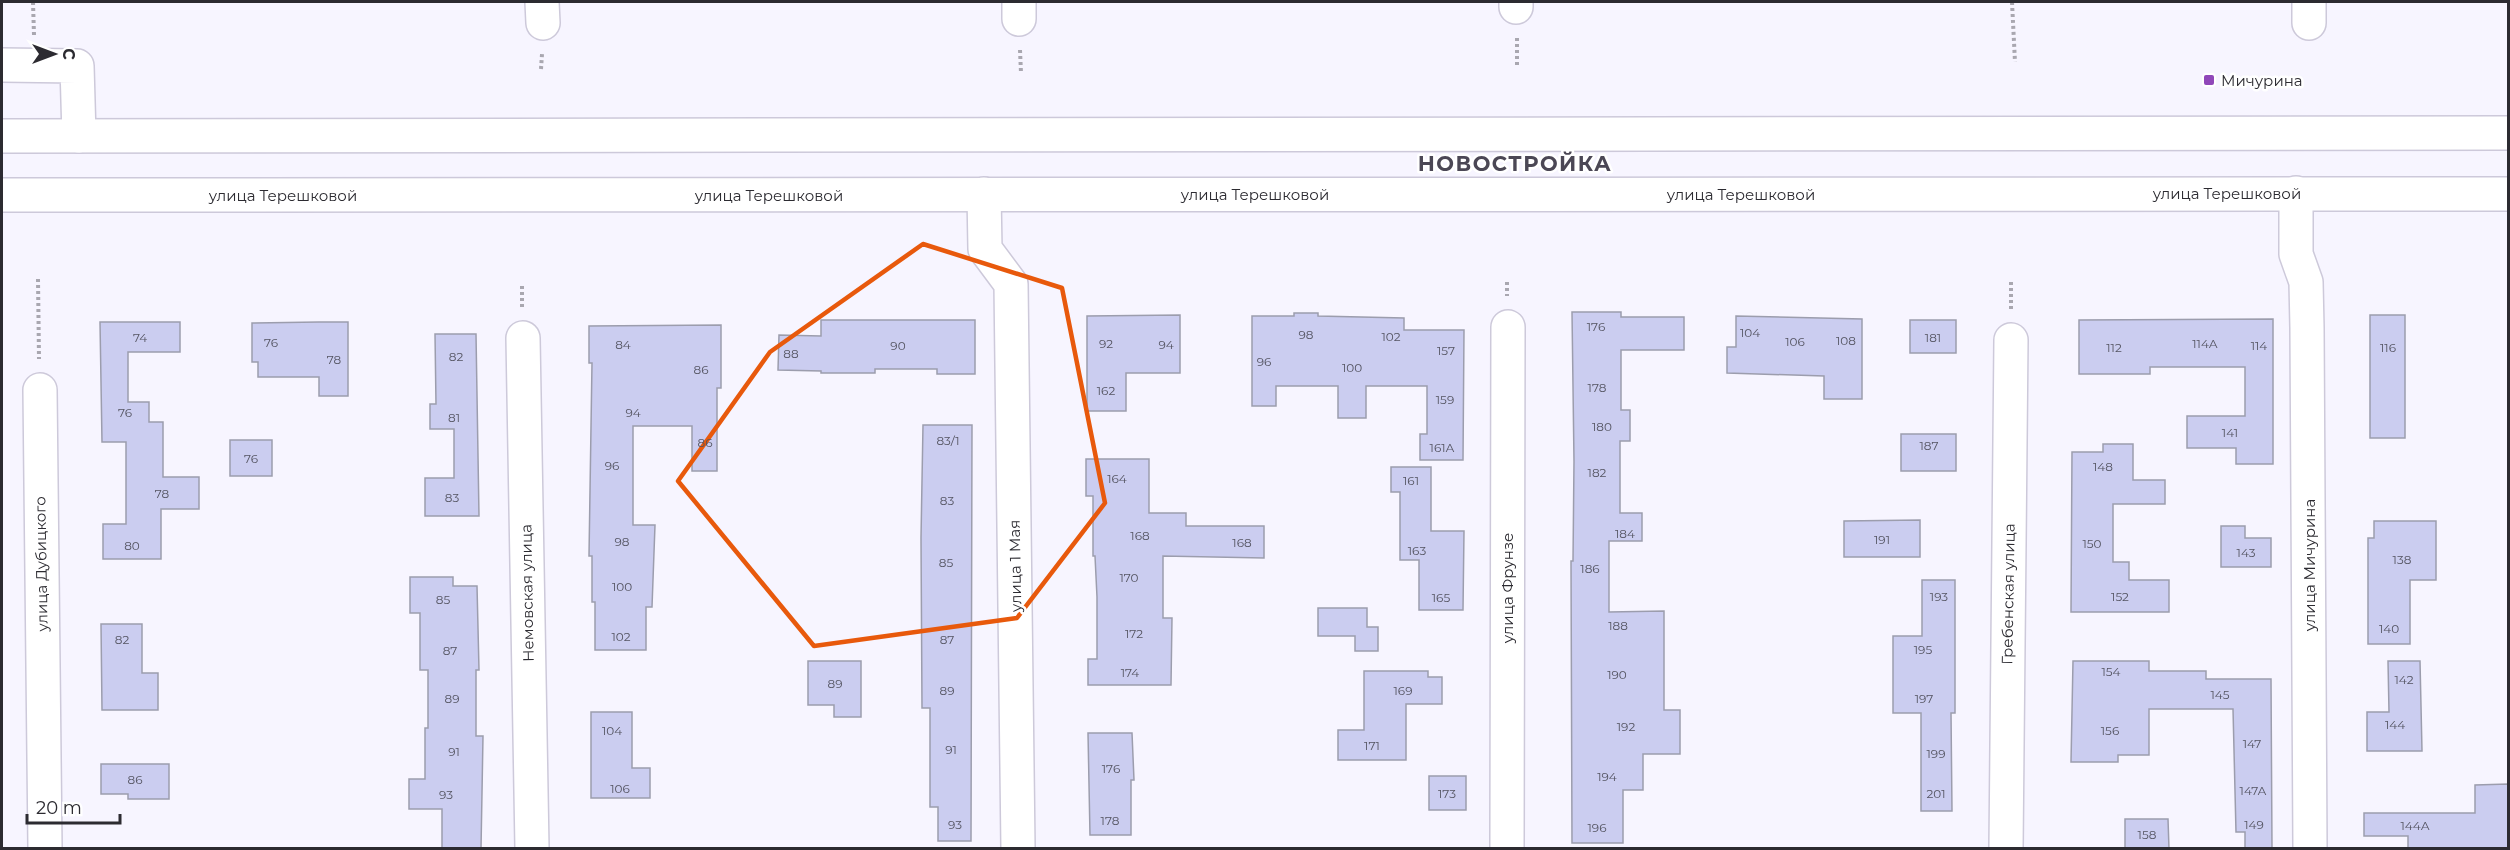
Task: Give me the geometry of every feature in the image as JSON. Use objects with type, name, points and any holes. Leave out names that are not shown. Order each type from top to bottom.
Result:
[{"type":"main road","points":[[2,65],[77,66],[79,136]]},
{"type":"main road","points":[[2,136],[2508,133]]},
{"type":"main road","name":"улица Мичурина","points":[[2296,193],[2296,254],[2306,282],[2310,849]]},
{"type":"main road","name":"улица 1 Мая","points":[[984,194],[985,249],[1011,284],[1018,849]]},
{"type":"main road","name":"улица Терешковой","points":[[2,195],[2508,194]]},
{"type":"main road","name":"улица Фрунзе","points":[[1507,849],[1508,327]]},
{"type":"main road","name":"Немовская улица","points":[[523,338],[532,849]]},
{"type":"main road","name":"Гребенская улица","points":[[2006,849],[2011,340]]},
{"type":"main road","name":"улица Дубицкого","points":[[39,390],[45,849]]},
{"type":"path","points":[[2012,2],[2015,62]]},
{"type":"path","points":[[39,279],[39,390]]},
{"type":"highlighted area","points":[[923,244],[1062,288],[1105,503],[1017,618],[814,646],[678,481],[770,352]]},
{"type":"building","points":[[1572,312],[1621,312],[1621,317],[1684,317],[1684,350],[1621,350],[1621,410],[1630,410],[1630,441],[1620,441],[1620,513],[1642,513],[1642,541],[1609,541],[1609,612],[1664,611],[1664,710],[1680,710],[1680,754],[1643,754],[1643,790],[1623,790],[1623,843],[1572,843],[1571,561],[1573,561],[1574,461]]},
{"type":"building","points":[[1294,313],[1318,313],[1318,316],[1404,318],[1404,330],[1464,330],[1463,460],[1420,460],[1420,434],[1427,434],[1427,386],[1366,386],[1366,418],[1338,418],[1338,386],[1276,386],[1276,406],[1252,406],[1252,316],[1294,316]]},
{"type":"building","points":[[1180,315],[1180,373],[1126,373],[1126,411],[1087,411],[1087,316]]},
{"type":"building","points":[[2370,315],[2405,315],[2405,438],[2370,438]]},
{"type":"building","points":[[1736,316],[1862,319],[1862,399],[1824,399],[1824,376],[1727,373],[1727,347],[1736,347]]},
{"type":"building","points":[[2273,319],[2273,464],[2236,464],[2236,448],[2187,448],[2187,416],[2245,416],[2245,367],[2150,367],[2150,374],[2079,374],[2079,320]]},
{"type":"building","points":[[821,320],[975,320],[975,374],[937,374],[937,369],[875,369],[875,373],[778,370],[779,335],[821,336]]},
{"type":"building","points":[[1910,320],[1956,320],[1956,353],[1910,353]]},
{"type":"building","points":[[100,322],[180,322],[180,352],[128,352],[128,402],[149,402],[149,422],[163,422],[163,477],[199,477],[199,509],[161,509],[161,559],[103,559],[103,524],[126,524],[126,442],[102,442]]},
{"type":"building","points":[[348,322],[348,396],[319,396],[319,377],[258,377],[258,362],[252,362],[252,323]]},
{"type":"building","points":[[721,325],[721,388],[717,388],[717,471],[692,471],[692,426],[633,426],[633,525],[655,525],[652,607],[646,607],[646,650],[595,650],[595,602],[592,602],[592,556],[589,556],[592,363],[589,363],[589,326]]},
{"type":"building","points":[[435,334],[476,334],[479,516],[425,516],[425,478],[454,478],[454,429],[430,429],[430,404],[436,404]]},
{"type":"building","points":[[923,425],[972,425],[971,841],[938,841],[938,807],[930,807],[930,708],[922,708]]},
{"type":"building","points":[[1901,434],[1956,434],[1956,471],[1901,471]]},
{"type":"building","points":[[230,440],[272,440],[272,476],[230,476]]},
{"type":"building","points":[[2103,444],[2133,444],[2133,480],[2165,480],[2165,504],[2113,504],[2113,562],[2129,562],[2129,580],[2169,580],[2169,612],[2071,612],[2072,452],[2103,452]]},
{"type":"building","points":[[1086,459],[1149,459],[1149,513],[1186,513],[1186,526],[1264,526],[1264,558],[1163,556],[1163,618],[1172,618],[1171,685],[1088,685],[1088,659],[1097,659],[1097,597],[1095,556],[1093,556],[1093,496],[1086,496]]},
{"type":"building","points":[[1391,467],[1431,467],[1431,531],[1464,531],[1463,610],[1419,610],[1419,560],[1400,560],[1400,492],[1391,492]]},
{"type":"building","points":[[1920,520],[1920,557],[1844,557],[1844,521]]},
{"type":"building","points":[[2374,521],[2436,521],[2436,580],[2410,580],[2410,644],[2368,644],[2368,538],[2374,538]]},
{"type":"building","points":[[2221,526],[2245,526],[2245,538],[2271,538],[2271,567],[2221,567]]},
{"type":"building","points":[[410,577],[453,577],[453,586],[477,586],[479,670],[476,670],[476,736],[483,736],[481,849],[442,849],[442,809],[409,809],[409,779],[425,779],[425,728],[428,728],[428,670],[420,670],[420,613],[410,613]]},
{"type":"building","points":[[1922,580],[1955,580],[1955,713],[1951,713],[1952,811],[1921,811],[1921,713],[1893,713],[1893,636],[1922,636]]},
{"type":"building","points":[[1318,608],[1367,608],[1367,627],[1378,627],[1378,651],[1355,651],[1355,636],[1318,636]]},
{"type":"building","points":[[101,624],[142,624],[142,673],[158,673],[158,710],[102,710]]},
{"type":"building","points":[[808,661],[861,661],[861,717],[834,717],[834,705],[808,705]]},
{"type":"building","points":[[2073,661],[2149,661],[2149,671],[2206,671],[2206,679],[2271,679],[2272,849],[2245,849],[2245,832],[2236,832],[2233,709],[2149,709],[2149,755],[2118,755],[2118,762],[2071,762]]},
{"type":"building","points":[[2388,661],[2420,661],[2422,751],[2367,751],[2367,712],[2389,712]]},
{"type":"building","points":[[1364,671],[1428,671],[1428,677],[1442,677],[1442,704],[1406,704],[1406,760],[1338,760],[1338,730],[1364,730]]},
{"type":"building","points":[[591,712],[632,712],[632,768],[650,768],[650,798],[591,798]]},
{"type":"building","points":[[1088,733],[1132,733],[1134,780],[1131,780],[1131,835],[1090,835]]},
{"type":"building","points":[[101,764],[169,764],[169,799],[128,799],[128,794],[101,794]]},
{"type":"building","points":[[1429,776],[1466,776],[1466,810],[1429,810]]},
{"type":"building","points":[[2508,784],[2508,848],[2408,848],[2408,836],[2364,836],[2364,813],[2475,813],[2475,785]]},
{"type":"building","points":[[2125,819],[2168,819],[2169,849],[2125,849]]},
{"type":"place","name":"Мичурина","points":[[2209,80]]},
{"type":"district","name":"НОВОСТРОЙКА","points":[[1515,163]]}]
